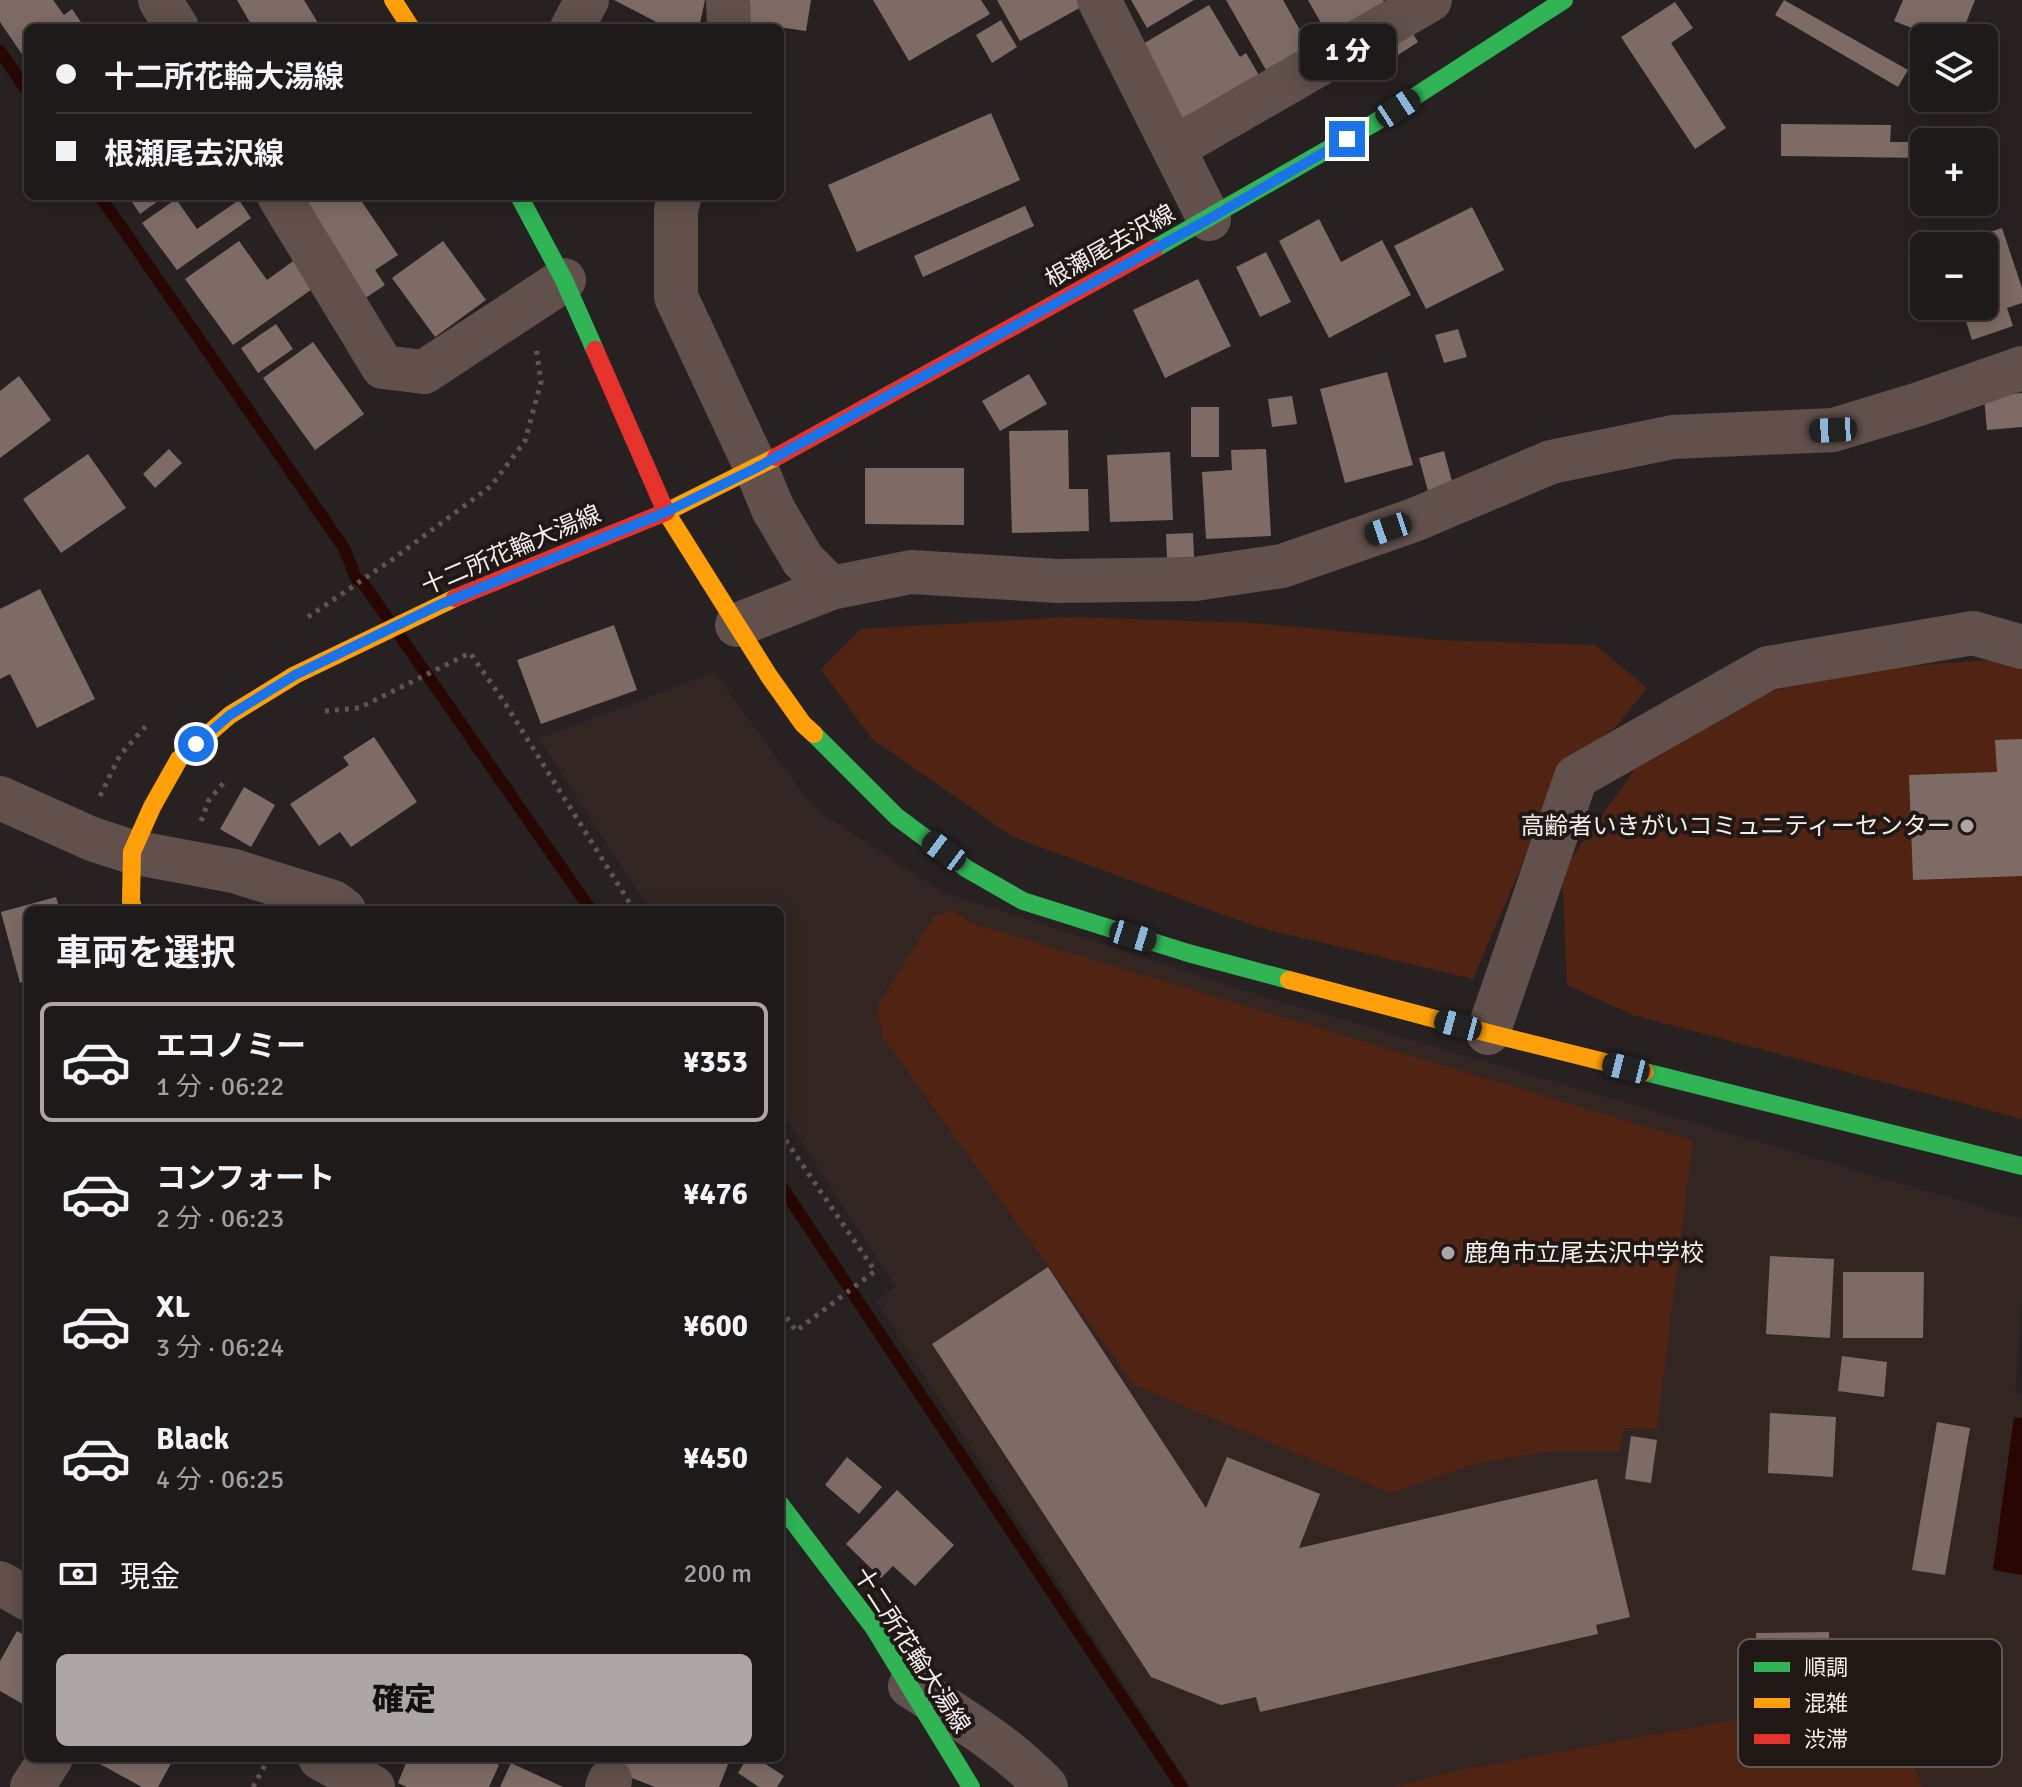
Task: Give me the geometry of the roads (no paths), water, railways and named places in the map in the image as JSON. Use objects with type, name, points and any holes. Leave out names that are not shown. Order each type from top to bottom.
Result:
[{"type":"main road","points":[[393,0],[408,24]]},
{"type":"main road","name":"根瀬尾去沢線","points":[[666,512],[756,468],[1209,219],[1374,123],[1564,0]]},
{"type":"main road","points":[[520,200],[547,291],[666,512],[769,676],[803,724],[897,817],[967,869],[1023,901],[1188,953],[1488,1033],[2022,1166]]},
{"type":"main road","name":"十二所花輪大湯線","points":[[133,906],[132,852],[152,807],[179,759],[230,715],[295,675],[439,605],[666,512]]},
{"type":"main road","name":"十二所花輪大湯線","points":[[784,1509],[874,1628],[971,1787]]},
{"type":"street","points":[[160,0],[175,24]]},
{"type":"street","points":[[574,24],[587,0]]},
{"type":"street","points":[[728,0],[729,24]]},
{"type":"street","points":[[1099,0],[1209,219]]},
{"type":"street","points":[[1174,148],[1430,0]]},
{"type":"street","points":[[281,200],[383,367],[424,372],[547,291]]},
{"type":"street","points":[[679,200],[676,209],[676,297],[773,509],[803,560],[831,588]]},
{"type":"street","points":[[737,625],[831,588],[911,572],[1058,581],[1195,579],[1282,566],[1414,520],[1551,462],[1673,437],[1833,430],[2022,368]]},
{"type":"street","points":[[1488,1033],[1576,777],[1768,668],[1973,633],[2022,647]]},
{"type":"street","points":[[0,798],[92,839],[132,852],[234,871],[338,906]]},
{"type":"street","points":[[0,1583],[24,1597]]},
{"type":"street","points":[[910,1686],[1028,1768],[1046,1787]]},
{"type":"street","points":[[32,1787],[48,1762]]},
{"type":"street","points":[[327,1762],[373,1787]]},
{"type":"waterway","points":[[0,51],[24,86]]},
{"type":"waterway","points":[[103,200],[344,548],[356,578],[363,583],[588,906]]},
{"type":"waterway","points":[[784,1190],[1182,1787]]},
{"type":"place","name":"高齢者いきがいコミュニティーセンター","points":[[1967,826]]},
{"type":"place","name":"鹿角市立尾去沢中学校","points":[[1448,1253]]}]
